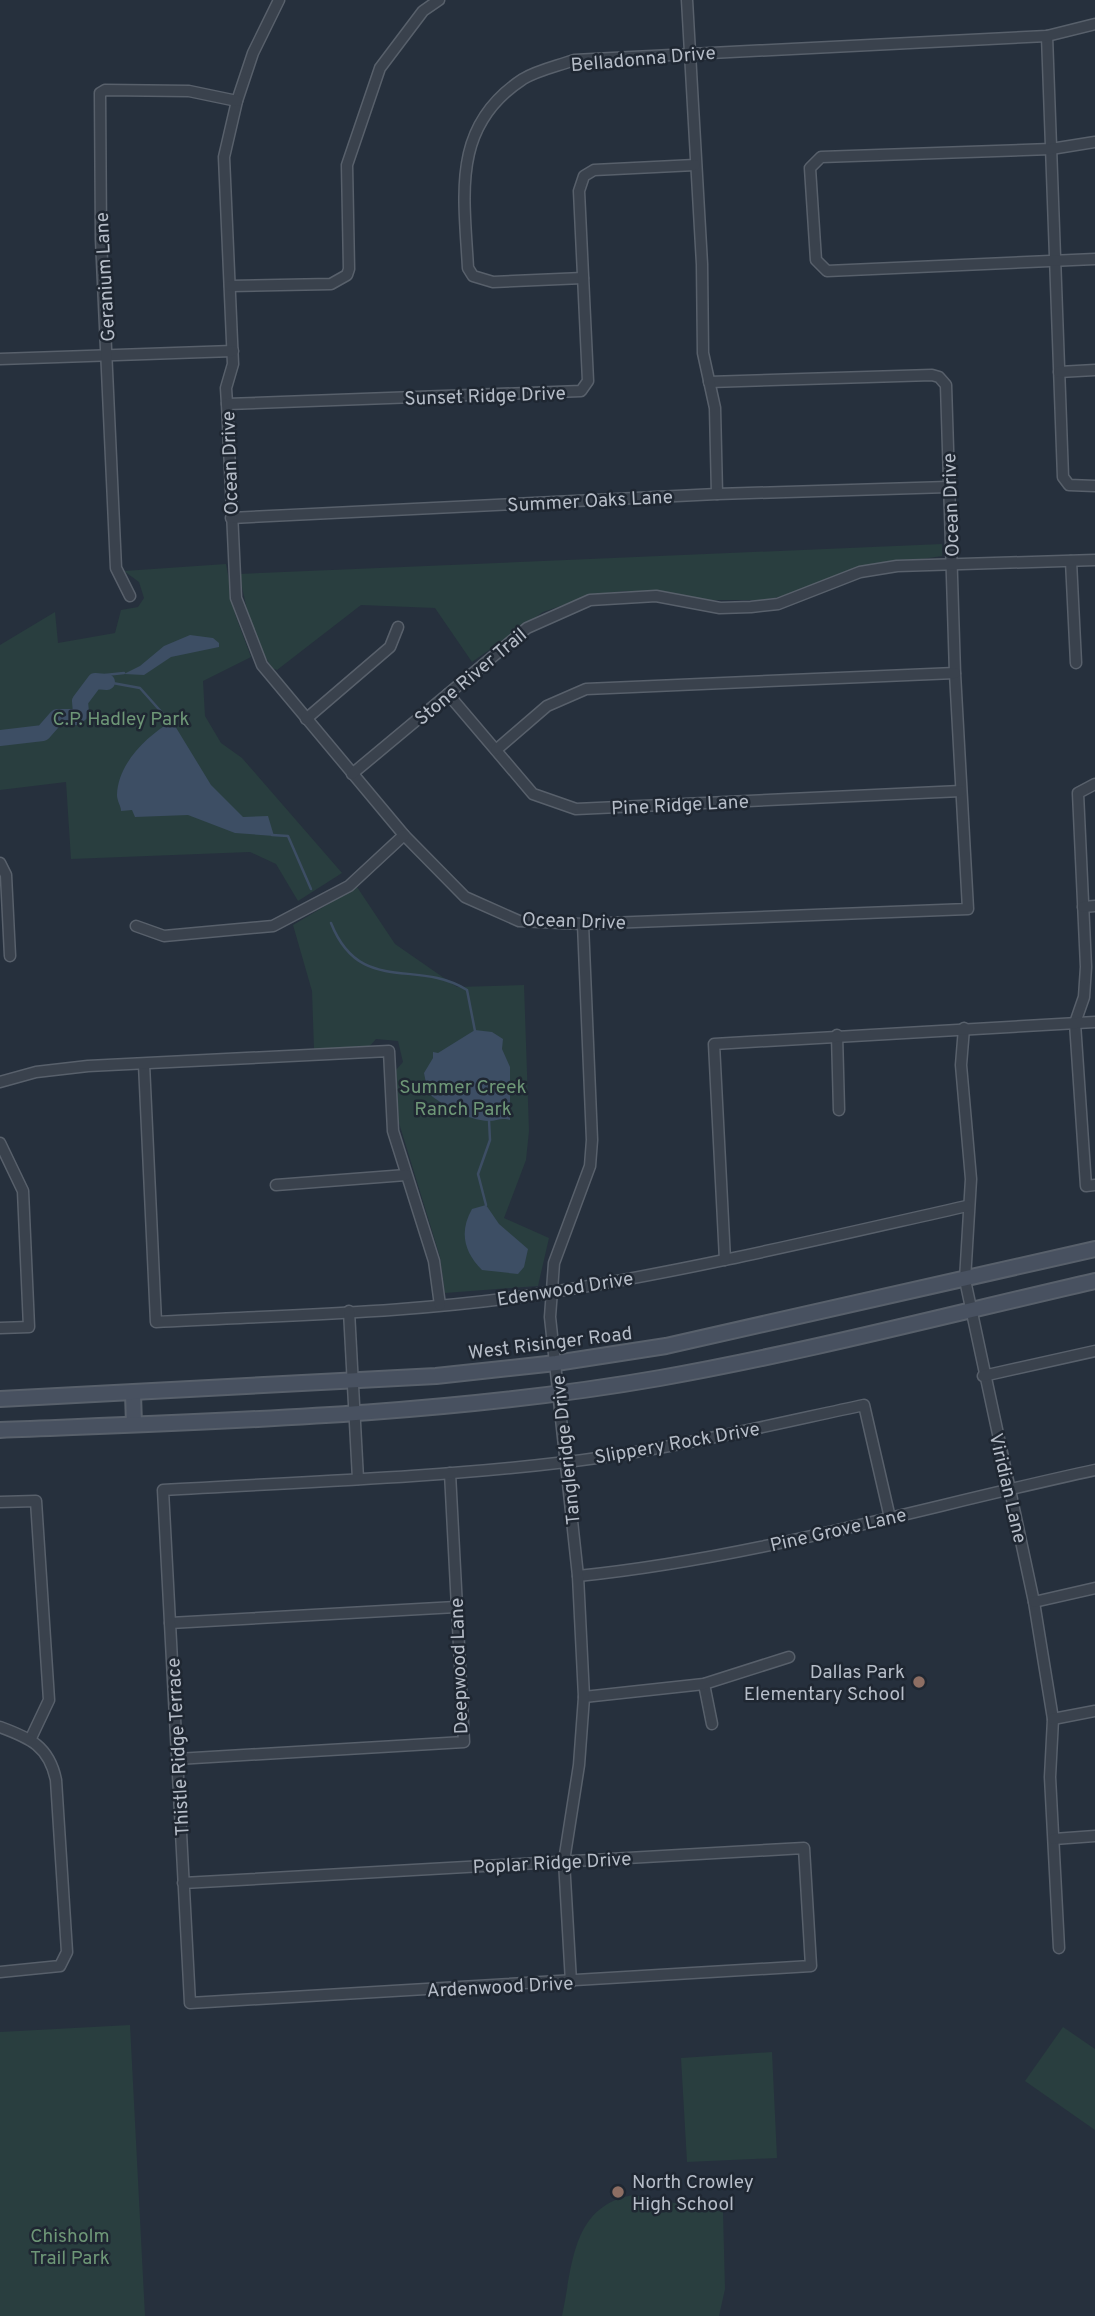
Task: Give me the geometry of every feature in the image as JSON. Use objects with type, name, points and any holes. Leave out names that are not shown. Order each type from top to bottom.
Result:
[{"type":"main road","name":"West Risinger Road","points":[[0,1399],[436,1376],[556,1363],[666,1346],[1095,1249]]},
{"type":"main road","points":[[0,1430],[354,1411],[560,1392],[660,1378],[1095,1281]]},
{"type":"main road","points":[[133,1394],[134,1424]]},
{"type":"street","name":"Ocean Drive","points":[[279,0],[253,53],[237,101],[225,158],[233,351],[226,404],[236,598],[262,665],[404,835],[465,897],[519,921],[583,924],[968,909],[955,673],[946,385],[939,377],[932,375],[709,382]]},
{"type":"street","points":[[230,286],[331,284],[347,275],[347,165],[380,68],[424,11],[439,0]]},
{"type":"street","points":[[687,0],[702,264],[703,353],[715,408],[717,494]]},
{"type":"street","name":"Belladonna Drive","points":[[583,278],[493,282],[472,276],[468,268],[463,181],[471,138],[496,100],[526,77],[574,61],[1047,36],[1095,24]]},
{"type":"street","points":[[1047,36],[1063,477],[1069,485],[1095,486]]},
{"type":"street","name":"Geranium Lane","points":[[130,596],[116,568],[101,239],[100,93],[105,90],[189,91],[237,101]]},
{"type":"street","points":[[1095,142],[1051,149],[821,157],[810,168],[816,260],[827,271],[1095,259]]},
{"type":"street","name":"Sunset Ridge Drive","points":[[226,404],[581,391],[588,381],[579,191],[584,176],[594,170],[695,165]]},
{"type":"street","points":[[0,359],[233,351]]},
{"type":"street","points":[[1059,372],[1095,370]]},
{"type":"street","name":"Summer Oaks Lane","points":[[231,518],[717,494],[948,487]]},
{"type":"street","name":"Stone River Trail","points":[[352,775],[527,628],[590,600],[656,596],[719,608],[751,607],[778,604],[860,572],[952,564],[1095,560]]},
{"type":"street","points":[[1071,561],[1076,663]]},
{"type":"street","points":[[306,719],[390,647],[398,627]]},
{"type":"street","points":[[496,750],[547,706],[586,689],[955,673]]},
{"type":"street","name":"Pine Ridge Lane","points":[[448,694],[533,794],[576,809],[961,791]]},
{"type":"street","points":[[1091,1185],[1075,1023],[1086,985],[1078,793],[1095,784]]},
{"type":"street","points":[[136,926],[164,936],[272,926],[349,886],[404,835]]},
{"type":"street","points":[[0,863],[6,875],[10,956]]},
{"type":"street","points":[[1083,907],[1095,906]]},
{"type":"street","name":"Tangleridge Drive","points":[[571,1982],[564,1861],[579,1765],[584,1697],[578,1576],[550,1317],[554,1263],[590,1166],[591,1126],[583,924]]},
{"type":"street","points":[[725,1260],[715,1044],[1095,1022]]},
{"type":"street","name":"Viridian Lane","points":[[964,1028],[961,1065],[971,1179],[967,1206],[965,1280],[1034,1602],[1053,1719],[1051,1777],[1059,1948]]},
{"type":"street","points":[[837,1035],[839,1110]]},
{"type":"street","points":[[0,1082],[36,1072],[389,1051],[393,1131],[434,1261],[440,1305]]},
{"type":"street","name":"Edenwood Drive","points":[[144,1064],[156,1322],[440,1305],[551,1293],[725,1260],[967,1206]]},
{"type":"street","points":[[0,1143],[23,1191],[29,1327],[0,1328]]},
{"type":"street","points":[[276,1185],[386,1179],[406,1175]]},
{"type":"street","points":[[349,1311],[358,1479]]},
{"type":"street","points":[[984,1376],[1095,1351]]},
{"type":"street","name":"Slippery Rock Drive","points":[[163,1490],[450,1473],[567,1462],[671,1446],[864,1405],[890,1518]]},
{"type":"street","name":"Pine Grove Lane","points":[[578,1576],[650,1567],[838,1532],[1009,1488],[1095,1470]]},
{"type":"street","name":"Deepwood Lane","points":[[177,1759],[464,1742],[450,1473]]},
{"type":"street","name":"Thistle Ridge Terrace","points":[[163,1490],[190,2003]]},
{"type":"street","points":[[0,1502],[36,1501],[49,1700],[31,1738]]},
{"type":"street","points":[[1034,1602],[1095,1588]]},
{"type":"street","points":[[170,1623],[456,1607]]},
{"type":"street","points":[[584,1697],[705,1684],[789,1657]]},
{"type":"street","points":[[705,1684],[712,1724]]},
{"type":"street","points":[[1053,1719],[1095,1711]]},
{"type":"street","points":[[0,1727],[31,1738],[52,1762],[56,1780],[67,1952],[60,1966],[0,1972]]},
{"type":"street","points":[[1054,1839],[1095,1836]]},
{"type":"street","name":"Poplar Ridge Drive","points":[[183,1883],[804,1848],[811,1966]]},
{"type":"street","name":"Ardenwood Drive","points":[[190,2003],[811,1966]]},
{"type":"green space","points":[[942,544],[942,556],[856,569],[788,595],[764,600],[702,600],[659,592],[624,591],[593,595],[543,612],[472,662],[435,608],[361,605],[277,670],[272,668],[253,636],[239,574]]},
{"type":"green space","name":"C.P. Hadley Park","points":[[226,564],[235,614],[251,657],[203,681],[205,716],[221,743],[242,758],[342,873],[298,901],[276,864],[250,852],[71,859],[66,782],[0,790],[0,645],[55,612],[58,643],[115,633],[121,610],[138,607],[144,598],[139,582],[124,571]]},
{"type":"green space","name":"Summer Creek Ranch Park","points":[[357,887],[395,944],[457,987],[524,985],[529,1131],[526,1160],[504,1218],[549,1238],[538,1286],[445,1293],[440,1257],[399,1123],[396,1070],[403,1062],[398,1041],[376,1039],[369,1047],[314,1049],[312,991],[293,925]]},
{"type":"green space","name":"Chisholm Trail Park","points":[[130,2025],[145,2316],[0,2316],[0,2032]]},
{"type":"green space","points":[[1063,2027],[1095,2049],[1095,2130],[1025,2081]]},
{"type":"green space","points":[[772,2052],[777,2158],[687,2162],[681,2058]]},
{"type":"green space","points":[[633,2195],[723,2212],[725,2289],[719,2316],[562,2316],[573,2259],[586,2225],[597,2212],[613,2201]]},
{"type":"water","points":[[190,635],[213,638],[219,643],[219,647],[171,657],[144,675],[124,674],[140,666],[164,646]]},
{"type":"water","points":[[172,721],[211,785],[243,817],[268,816],[274,836],[235,833],[188,815],[135,817],[132,810],[121,811],[117,797],[119,783],[128,761],[153,734]]},
{"type":"water","points":[[475,1030],[492,1032],[503,1039],[502,1049],[510,1067],[510,1120],[489,1121],[472,1118],[428,1093],[424,1073],[433,1058],[433,1052],[438,1053]]},
{"type":"water","points":[[486,1205],[499,1224],[528,1249],[524,1267],[518,1274],[482,1270],[467,1249],[465,1234],[468,1217],[472,1209]]},
{"type":"waterway","points":[[102,681],[105,675],[124,673]]},
{"type":"waterway","points":[[0,738],[43,733],[57,717],[76,717],[81,713],[80,701],[95,681],[107,682]]},
{"type":"waterway","points":[[107,682],[140,688],[172,724]]},
{"type":"waterway","points":[[272,835],[288,836],[311,889]]},
{"type":"waterway","points":[[331,923],[343,946],[357,960],[373,968],[428,976],[467,990],[475,1031]]},
{"type":"waterway","points":[[486,1205],[478,1174],[490,1140],[489,1120]]},
{"type":"place","name":"Dallas Park Elementary School","points":[[919,1682]]},
{"type":"place","name":"North Crowley High School","points":[[618,2192]]}]
